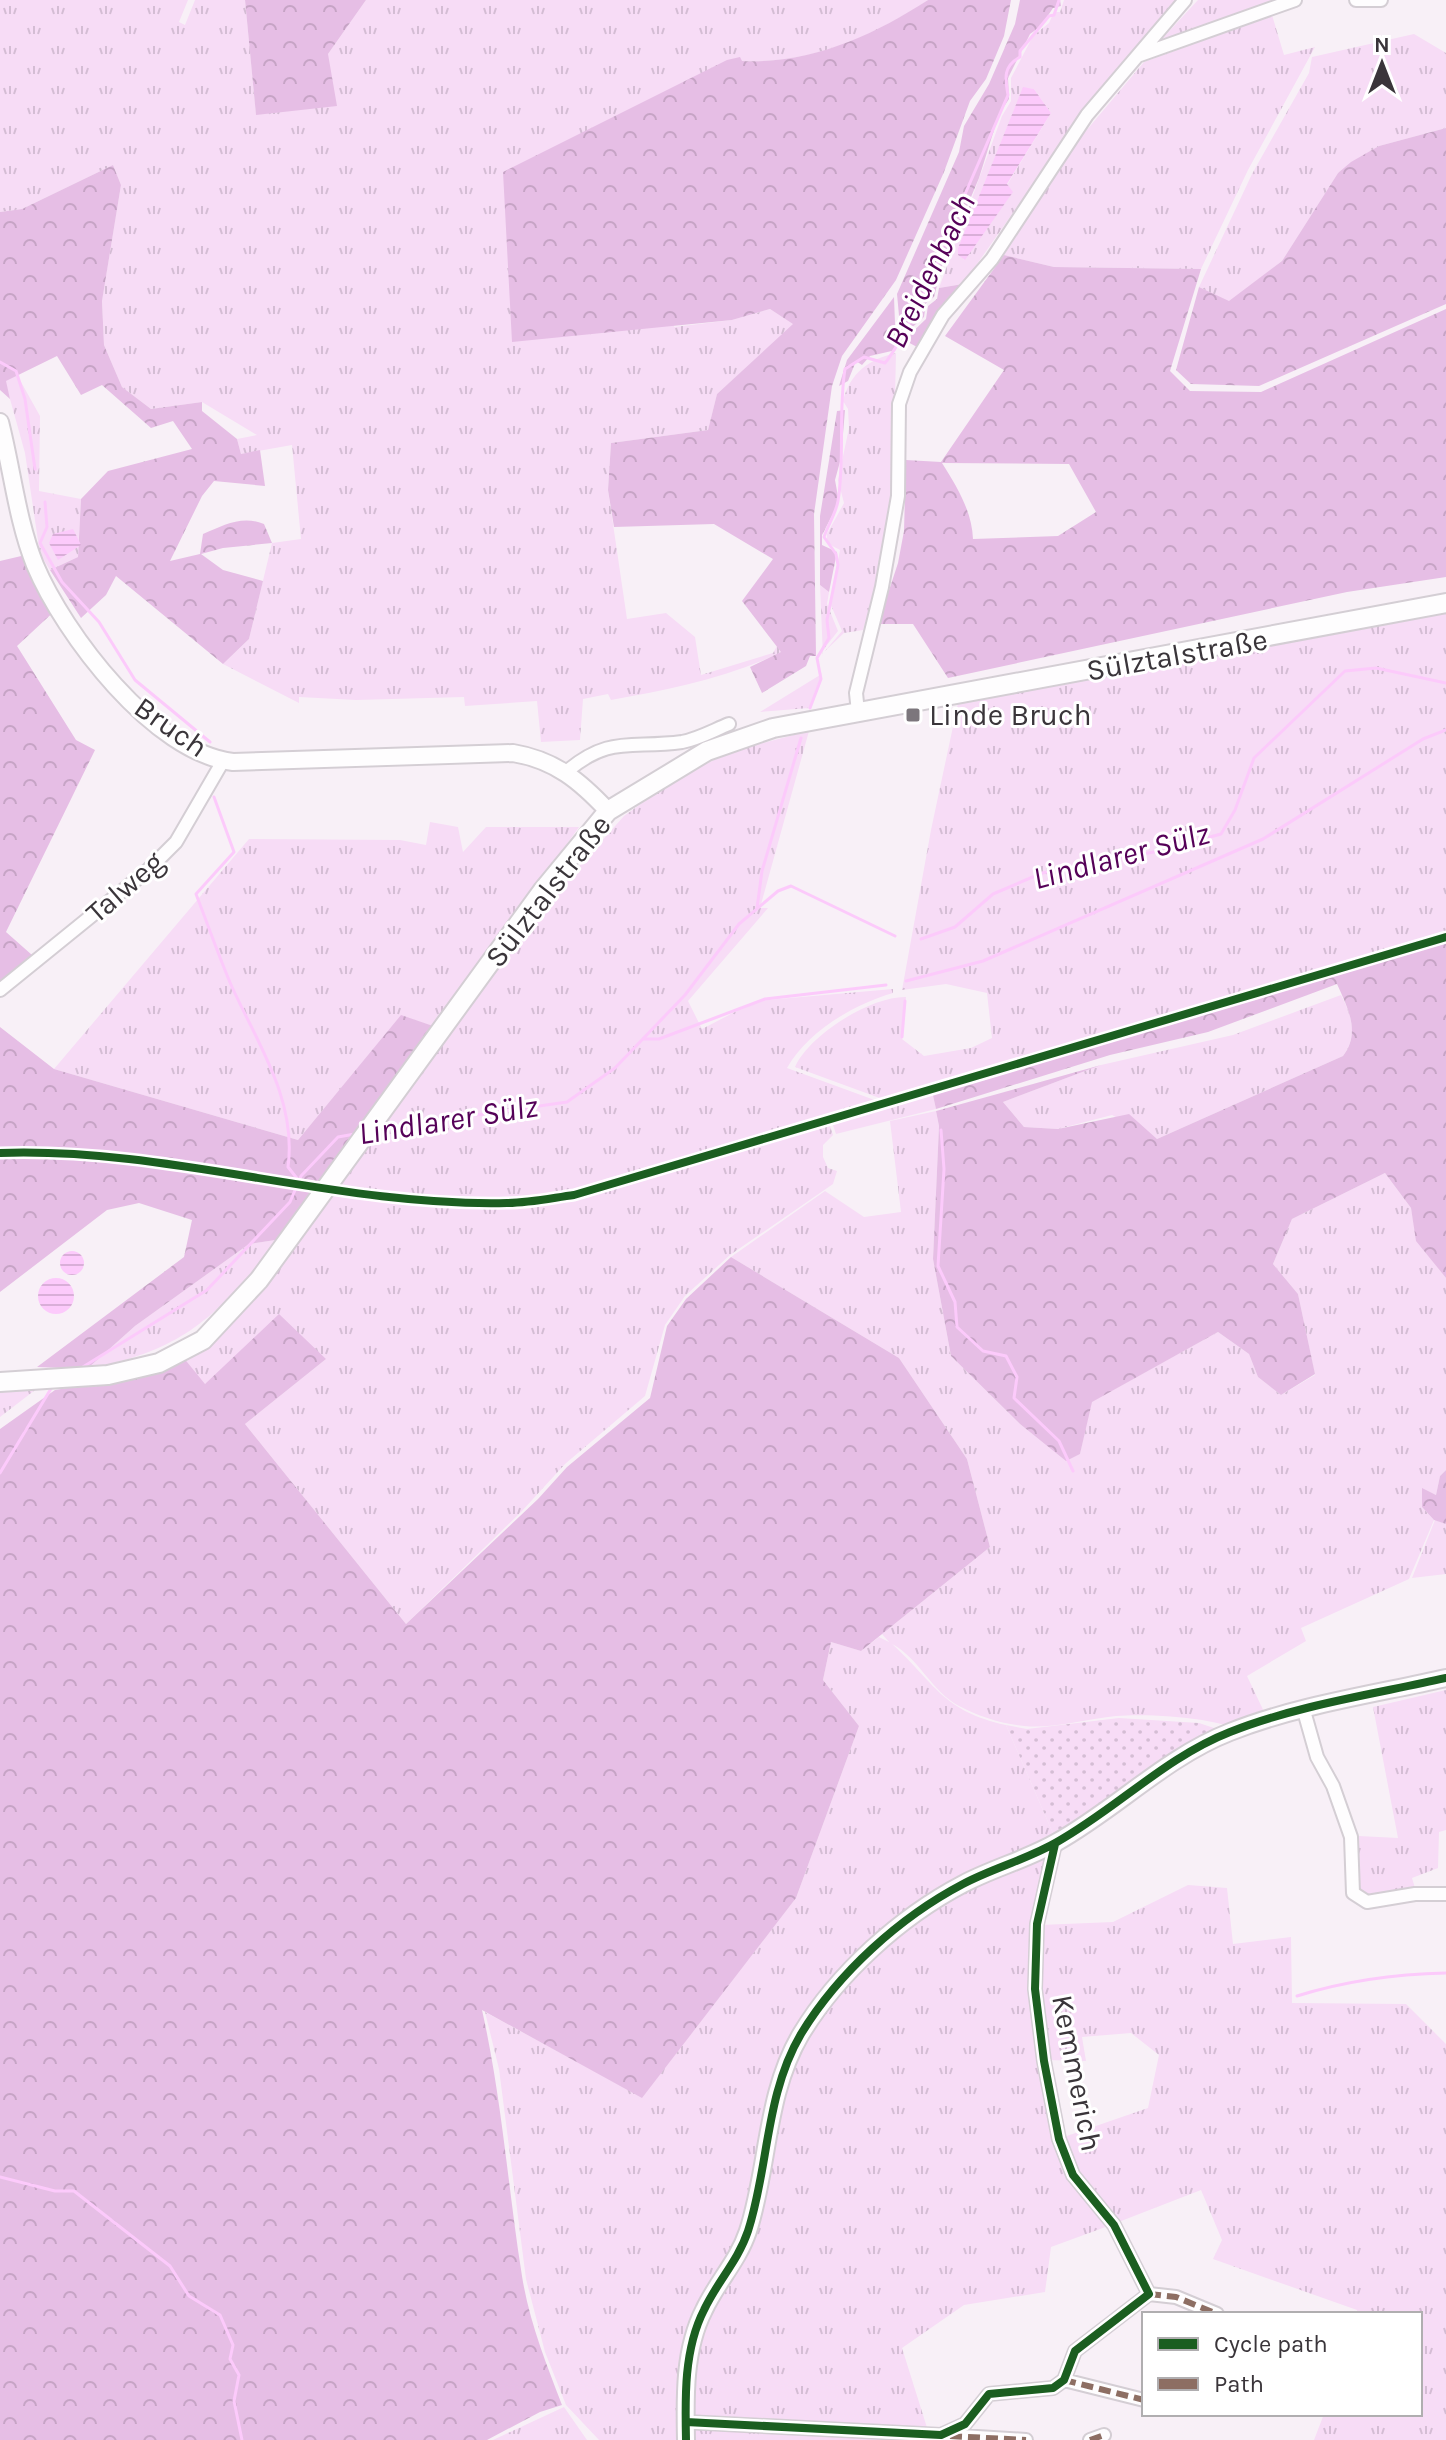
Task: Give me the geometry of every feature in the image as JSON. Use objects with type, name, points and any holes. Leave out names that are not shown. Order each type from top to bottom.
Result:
[{"type":"main road","name":"Sülztalstraße","points":[[0,1382],[81,1377],[159,1363],[203,1340],[259,1280],[543,890],[608,811],[707,751],[773,728],[1446,603]]},
{"type":"street","points":[[858,712],[856,693],[882,587],[898,496],[899,404],[910,372],[943,315],[992,259],[1087,115],[1185,0]]},
{"type":"street","points":[[1139,55],[1295,0]]},
{"type":"street","points":[[1356,0],[1381,0]]},
{"type":"street","name":"Bruch","points":[[0,422],[26,538],[36,566],[63,614],[103,671],[136,706],[199,752],[223,761],[491,752],[541,759],[566,772],[608,811]]},
{"type":"street","points":[[566,772],[589,753],[609,746],[685,741],[729,724]]},
{"type":"street","name":"Talweg","points":[[0,990],[148,870],[176,842],[223,761]]},
{"type":"street","points":[[686,2440],[688,2367],[694,2332],[705,2308],[741,2251],[754,2211],[774,2100],[802,2034],[840,1982],[909,1921],[962,1885],[1055,1844],[1219,1737],[1304,1711],[1446,1678]]},
{"type":"street","points":[[1304,1711],[1317,1757],[1333,1786],[1351,1837],[1353,1893],[1367,1902],[1415,1894],[1446,1894]]},
{"type":"street","name":"Kemmerich","points":[[1055,1844],[1037,1924],[1035,1989],[1044,2061],[1059,2139],[1073,2175],[1114,2225],[1149,2294]]},
{"type":"street","points":[[941,2435],[965,2424],[989,2394],[1053,2388],[1064,2380],[1075,2351],[1149,2294],[1176,2297],[1212,2312]]},
{"type":"street","points":[[1064,2380],[1142,2400]]},
{"type":"street","points":[[686,2422],[1026,2440]]},
{"type":"street","points":[[1090,2440],[1104,2435]]},
{"type":"green space","points":[[0,0],[188,0],[179,22],[185,25],[195,0],[245,0],[256,114],[328,54],[366,0],[928,0],[885,26],[840,46],[792,58],[742,61],[674,327],[732,320],[770,309],[794,324],[717,394],[708,430],[611,443],[608,490],[627,619],[666,613],[695,637],[701,675],[773,653],[777,646],[782,652],[740,669],[675,687],[611,700],[608,694],[583,699],[580,740],[541,742],[537,701],[465,706],[464,697],[356,700],[299,697],[299,703],[223,664],[249,639],[272,543],[301,539],[292,445],[241,454],[237,439],[257,435],[202,402],[151,409],[122,387],[104,345],[102,300],[121,185],[113,165],[22,209],[0,212]]},
{"type":"green space","points":[[245,0],[366,0],[328,54],[337,106],[256,115]]},
{"type":"green space","points":[[928,0],[1011,0],[1004,36],[986,79],[970,101],[944,172],[896,280],[842,356],[832,386],[814,514],[816,656],[810,656],[806,666],[762,693],[750,667],[781,652],[742,601],[773,559],[714,524],[614,527],[608,490],[611,443],[708,430],[717,394],[793,324],[770,309],[732,320],[512,342],[503,172],[727,60],[740,57],[742,61],[768,61],[816,53],[863,36]]},
{"type":"green space","points":[[1020,0],[1060,0],[1061,6],[1053,8],[1041,26],[1030,34],[1008,78],[1009,99],[999,114],[979,178],[942,266],[934,297],[926,303],[924,317],[901,337],[897,294],[959,152],[964,126],[989,84],[1015,24]]},
{"type":"green space","points":[[1064,0],[1181,0],[1095,96],[963,284],[939,288],[1002,116],[1011,101],[1011,78],[1033,36],[1049,23],[1054,12],[1060,12]],"holes":[[[1023,88],[1034,89],[1051,113],[1007,185],[1012,192],[964,260],[958,248]]]},
{"type":"green space","points":[[1198,0],[1275,0],[1161,40]]},
{"type":"green space","points":[[1272,15],[1284,55],[1315,47],[1248,170],[1201,269],[1054,267],[1004,255],[1075,144],[1144,62]]},
{"type":"green space","points":[[1414,34],[1446,53],[1446,128],[1379,146],[1338,173],[1282,261],[1229,302],[1199,287],[1252,174],[1309,73],[1312,57]]},
{"type":"green space","points":[[1446,128],[1446,304],[1259,386],[1191,384],[1176,370],[1199,287],[1229,301],[1282,261],[1338,173],[1351,162],[1379,146]]},
{"type":"green space","points":[[113,165],[121,185],[102,301],[104,345],[122,387],[151,409],[202,402],[202,411],[237,439],[241,454],[260,450],[265,486],[214,481],[202,496],[170,561],[200,554],[203,534],[218,527],[248,520],[264,524],[272,543],[223,548],[201,554],[223,570],[263,581],[249,639],[223,664],[116,576],[106,595],[81,618],[50,570],[78,557],[81,499],[108,471],[192,449],[173,421],[151,428],[102,385],[81,395],[57,356],[6,381],[10,399],[0,390],[0,212],[22,209]]},
{"type":"green space","points":[[1004,255],[1054,267],[1201,269],[1170,371],[1190,391],[1261,392],[1446,309],[1446,577],[1347,592],[948,678],[913,624],[878,624],[898,563],[904,531],[906,460],[941,462],[1004,370],[945,336]],"holes":[[[942,463],[1069,464],[1096,512],[1058,536],[973,539],[967,509]]]},
{"type":"green space","points":[[963,284],[917,347],[904,340],[926,319],[928,306],[937,299],[939,288]]},
{"type":"green space","points":[[894,297],[896,350],[870,356],[862,365],[856,361],[848,381],[839,386],[847,360]]},
{"type":"green space","points":[[896,353],[892,530],[863,630],[844,633],[825,651],[842,631],[830,603],[840,550],[827,543],[827,534],[844,503],[838,480],[849,428],[848,409],[843,401],[850,383],[862,369],[877,359]]},
{"type":"green space","points":[[16,373],[40,416],[39,491],[81,499],[78,557],[50,570],[40,554],[25,453],[5,381]]},
{"type":"green space","points":[[845,410],[841,458],[835,480],[839,502],[822,535],[822,545],[837,552],[829,592],[820,585],[820,516],[837,411]]},
{"type":"green space","points":[[34,553],[60,606],[17,646],[76,740],[95,750],[6,932],[32,955],[0,983],[0,561]]},
{"type":"green space","points":[[820,585],[829,592],[827,604],[838,631],[823,650],[823,657]]},
{"type":"green space","points":[[1446,613],[1446,935],[885,1100],[795,1067],[813,1042],[827,1031],[859,1010],[892,998],[906,997],[902,1039],[924,1056],[971,1048],[992,1038],[987,993],[946,984],[902,990],[958,703]]},
{"type":"green space","points":[[822,673],[809,708],[760,712],[820,675]]},
{"type":"green space","points":[[809,731],[760,908],[768,908],[688,1001],[702,1029],[756,1001],[893,989],[893,993],[863,1004],[819,1031],[787,1068],[880,1102],[605,1179],[588,1192],[829,1123],[833,1135],[823,1145],[823,1157],[828,1168],[837,1171],[833,1184],[730,1255],[685,1296],[665,1325],[645,1396],[565,1464],[522,1511],[406,1624],[245,1424],[326,1359],[204,1384],[183,1357],[310,1223],[551,898],[624,816],[674,780],[714,760],[747,747]]},
{"type":"green space","points":[[430,822],[458,827],[463,852],[486,827],[579,827],[436,1027],[401,1016],[298,1140],[54,1069],[249,839],[400,840],[426,845]]},
{"type":"green space","points":[[1446,940],[1446,1278],[1416,1241],[1411,1208],[1385,1173],[1292,1219],[1273,1264],[1298,1294],[1315,1374],[1281,1395],[1258,1377],[1249,1354],[1218,1332],[1092,1402],[1080,1454],[1066,1461],[1020,1424],[951,1356],[933,1259],[939,1126],[936,1111],[1101,1065],[1003,1102],[1024,1127],[1058,1129],[1129,1114],[1157,1139],[1343,1056],[1351,1038],[1351,1020],[1337,984],[1208,1032],[1110,1055],[936,1109],[932,1091]]},
{"type":"green space","points":[[1341,995],[1352,1026],[1351,1041],[1343,1056],[1157,1139],[1112,1115],[1058,1129],[1024,1127],[1003,1102],[1101,1065],[1233,1035]]},
{"type":"green space","points":[[401,1015],[436,1027],[282,1239],[249,1244],[135,1326],[87,1369],[37,1367],[184,1257],[192,1220],[139,1203],[107,1210],[0,1292],[0,1027],[54,1069],[298,1140]]},
{"type":"green space","points":[[932,1091],[936,1109],[836,1134],[832,1122]]},
{"type":"green space","points":[[936,1111],[939,1126],[933,1259],[951,1356],[1020,1424],[1066,1460],[1080,1454],[1091,1402],[1218,1332],[1249,1354],[1258,1377],[1281,1395],[1315,1375],[1298,1294],[1273,1264],[1292,1219],[1385,1173],[1411,1208],[1417,1241],[1446,1278],[1446,1470],[1440,1476],[1436,1495],[1422,1489],[1422,1507],[1434,1520],[1409,1579],[1301,1628],[1306,1641],[1247,1676],[1267,1718],[1247,1725],[1137,1715],[1046,1726],[1007,1723],[974,1713],[949,1700],[910,1657],[892,1644],[953,1704],[984,1719],[1006,1725],[1055,1838],[1004,1862],[1023,1862],[1050,1851],[1033,1923],[1032,1992],[1042,2060],[1058,2139],[1071,2175],[1111,2225],[1051,2247],[1045,2292],[964,2305],[902,2348],[929,2434],[690,2420],[693,2362],[699,2335],[709,2308],[737,2262],[750,2233],[785,2076],[796,2051],[826,2005],[863,1964],[904,1929],[901,1922],[859,1959],[820,2002],[803,2024],[778,2075],[745,2228],[694,2323],[686,2356],[683,2389],[684,2440],[599,2440],[566,2405],[545,2352],[526,2279],[499,2069],[485,2012],[642,2097],[796,1898],[859,1726],[823,1680],[831,1642],[861,1651],[879,1637],[889,1642],[882,1634],[990,1547],[967,1459],[899,1358],[731,1257],[825,1191],[864,1217],[901,1212],[890,1121]]},
{"type":"green space","points":[[282,1239],[218,1308],[177,1339],[122,1361],[87,1369],[135,1326],[249,1244]]},
{"type":"green space","points":[[731,1257],[899,1358],[967,1459],[990,1547],[861,1651],[831,1642],[823,1680],[859,1726],[796,1898],[642,2098],[482,2010],[495,2077],[525,2293],[562,2405],[540,2412],[487,2440],[0,2440],[0,1429],[55,1390],[108,1381],[183,1357],[205,1384],[279,1314],[326,1359],[245,1424],[406,1624],[538,1499],[567,1467],[650,1398],[667,1326],[686,1299]]},
{"type":"green space","points":[[39,1387],[0,1417],[0,1388]]},
{"type":"green space","points":[[1446,1470],[1446,1524],[1434,1520],[1422,1507],[1422,1488],[1436,1495],[1440,1476]]},
{"type":"green space","points":[[1435,1520],[1446,1524],[1446,1574],[1412,1578]]},
{"type":"green space","points":[[1446,1690],[1446,1830],[1439,1832],[1438,1868],[1412,1878],[1415,1888],[1375,1897],[1357,1888],[1359,1836],[1398,1838],[1373,1707]]},
{"type":"green space","points":[[1119,1718],[1199,1723],[1226,1732],[1055,1838],[1006,1725],[1027,1729]]},
{"type":"green space","points":[[1188,1885],[1227,1888],[1233,1944],[1291,1937],[1292,2003],[1406,2004],[1446,2044],[1446,2440],[1314,2440],[1323,2416],[1422,2416],[1422,2312],[1357,2312],[1213,2259],[1222,2240],[1201,2190],[1116,2223],[1074,2174],[1061,2138],[1148,2108],[1159,2055],[1131,2033],[1082,2037],[1086,2061],[1046,2060],[1041,2022],[1040,1925],[1113,1922]]},
{"type":"green space","points":[[564,2407],[587,2440],[493,2440]]},
{"type":"green space","points":[[690,2425],[1008,2440],[690,2440]]},
{"type":"shaded area","points":[[1023,87],[1034,89],[1051,113],[1007,184],[1013,192],[965,260],[958,255],[958,248]]},
{"type":"shaded area","points":[[73,529],[81,545],[58,560],[49,543],[53,534]]},
{"type":"shaded area","points":[[72,1251],[81,1254],[84,1263],[81,1272],[72,1275],[63,1272],[60,1263],[63,1254]]},
{"type":"shaded area","points":[[56,1278],[69,1283],[74,1296],[69,1309],[56,1314],[43,1309],[38,1296],[43,1283]]},
{"type":"waterway","name":"Breidenbach","points":[[810,708],[821,679],[817,658],[829,638],[827,620],[838,565],[836,554],[824,537],[838,501],[845,369],[864,357],[885,363],[899,342],[933,275],[1008,95],[1008,68],[1020,57],[1020,51],[1049,16],[1054,15],[1059,0]]},
{"type":"waterway","points":[[0,362],[16,371],[25,399],[35,469]]},
{"type":"waterway","points":[[45,502],[47,527],[40,543],[62,582],[99,622],[135,680],[210,742]]},
{"type":"waterway","name":"Lindlarer Sülz","points":[[921,939],[955,927],[993,894],[1042,873],[1159,851],[1221,834],[1235,810],[1254,758],[1345,671],[1376,668],[1446,683]]},
{"type":"waterway","points":[[906,981],[983,961],[1263,839],[1423,739],[1446,730]]},
{"type":"waterway","name":"Breidenbach","points":[[757,908],[762,871],[801,738]]},
{"type":"waterway","points":[[214,797],[234,852],[196,894],[232,987],[264,1052],[281,1096],[287,1119],[288,1167],[299,1181]]},
{"type":"waterway","name":"Lindlarer Sülz","points":[[378,1129],[567,1102],[615,1068],[685,995],[739,924],[778,891],[791,886],[895,936]]},
{"type":"waterway","points":[[643,1039],[659,1039],[765,999],[886,985]]},
{"type":"waterway","points":[[902,1037],[905,1001]]},
{"type":"waterway","points":[[941,1130],[944,1169],[938,1266],[955,1302],[957,1327],[983,1351],[1006,1356],[1017,1377],[1014,1398],[1059,1441],[1073,1471]]},
{"type":"waterway","name":"Lindlarer Sülz","points":[[78,1370],[207,1290],[290,1202],[301,1176],[338,1137],[355,1134]]},
{"type":"waterway","name":"Lindlarer Sülz","points":[[0,1473],[52,1387]]},
{"type":"waterway","points":[[1297,1996],[1371,1979],[1446,1973]]},
{"type":"waterway","points":[[0,2177],[55,2191],[74,2191],[170,2266],[189,2296],[220,2315],[233,2345],[230,2359],[239,2375],[234,2401],[242,2440]]},
{"type":"marked path","points":[[1149,2294],[1176,2297],[1212,2312]]},
{"type":"marked path","points":[[1064,2380],[1142,2400]]},
{"type":"marked path","points":[[1090,2440],[1104,2435]]},
{"type":"marked path","points":[[950,2436],[1026,2440]]},
{"type":"cycle path","points":[[0,1153],[127,1159],[380,1196],[443,1202],[507,1203],[574,1195],[1446,937]]},
{"type":"cycle path","points":[[686,2440],[689,2357],[697,2325],[748,2231],[780,2081],[801,2034],[852,1968],[894,1930],[939,1897],[974,1878],[1057,1842],[1184,1755],[1207,1743],[1282,1714],[1446,1678]]},
{"type":"cycle path","points":[[686,2422],[941,2435],[965,2424],[989,2394],[1053,2388],[1064,2380],[1075,2351],[1149,2294],[1114,2225],[1073,2175],[1059,2139],[1044,2061],[1035,1989],[1037,1924],[1055,1844]]},
{"type":"place","name":"Linde Bruch","points":[[913,715]]}]
